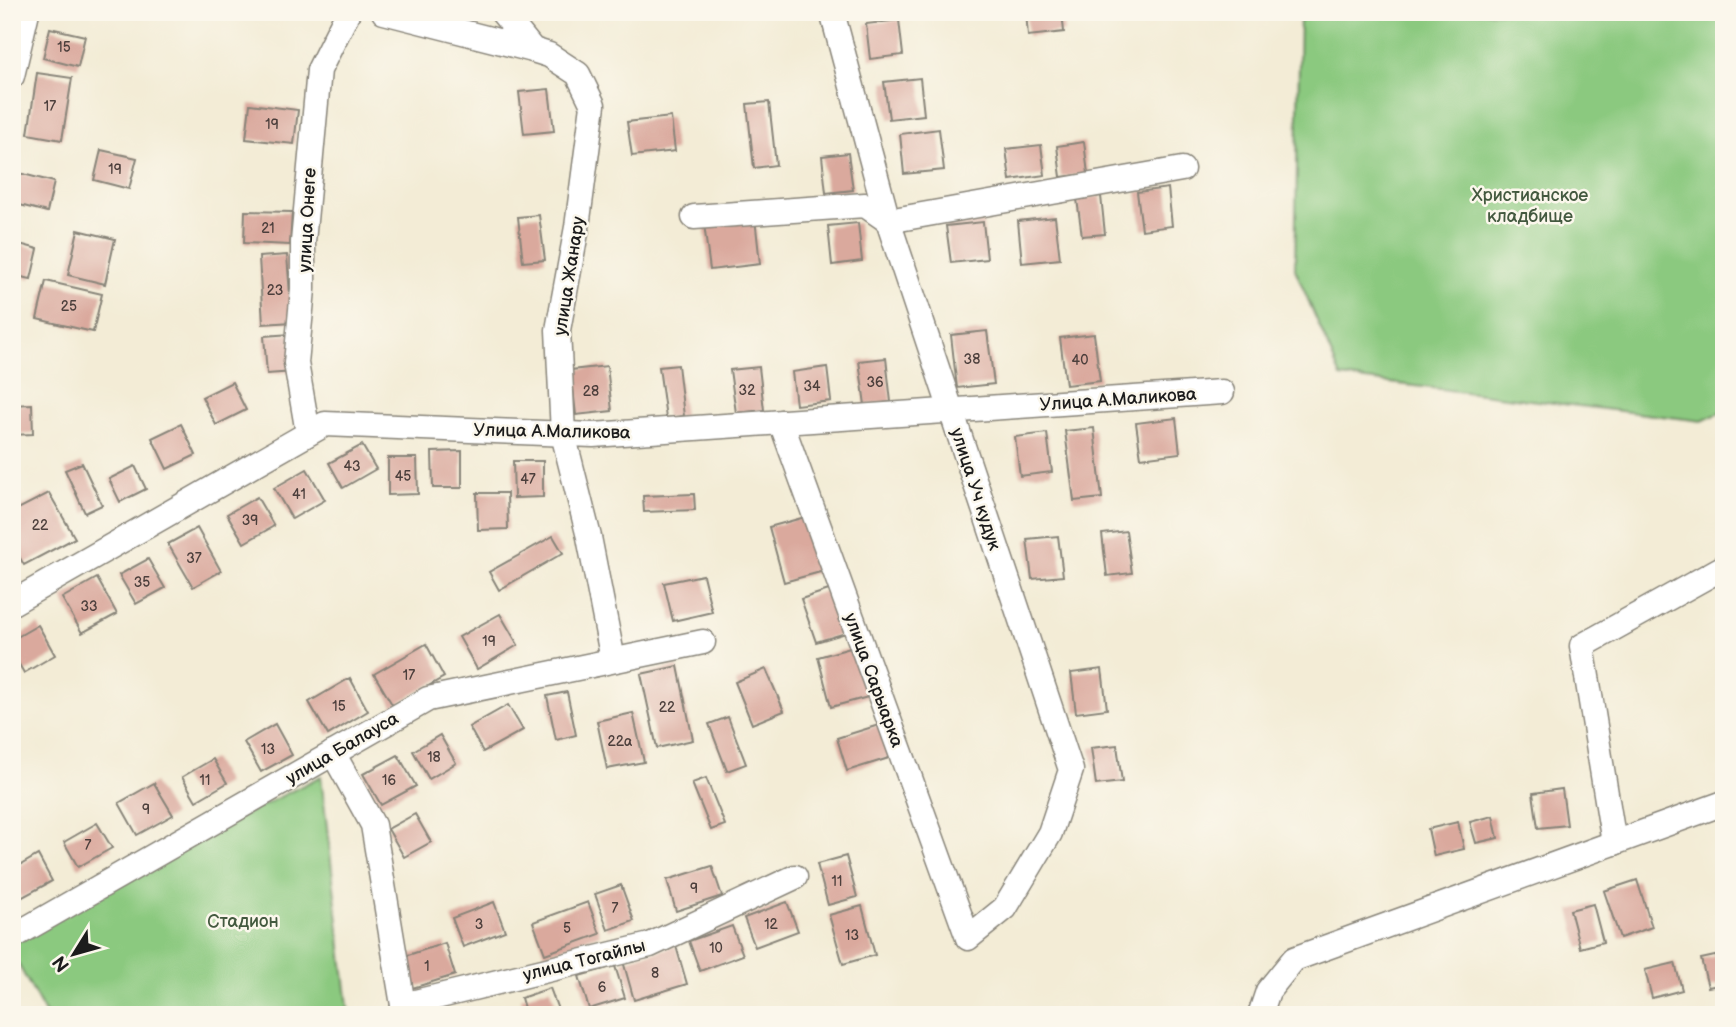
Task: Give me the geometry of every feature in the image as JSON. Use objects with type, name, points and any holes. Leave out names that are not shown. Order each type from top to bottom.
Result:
[{"type":"street","points":[[12,76],[27,12]]},
{"type":"street","name":"улица Онеге","points":[[308,433],[296,363],[303,289],[303,242],[319,70],[348,12]]},
{"type":"street","points":[[384,12],[533,50]]},
{"type":"street","name":"улица Жанару","points":[[502,12],[533,50],[549,55],[578,75],[593,105],[577,227],[558,330],[562,434],[589,537],[613,660]]},
{"type":"street","name":"улица Уч кудук","points":[[832,12],[888,221],[1071,770],[1050,833],[1018,887],[1005,908],[968,938]]},
{"type":"street","points":[[694,217],[865,205],[888,221],[1182,169]]},
{"type":"street","name":"Улица А.Маликова","points":[[12,603],[325,424],[593,435],[1222,392]]},
{"type":"street","name":"улица Сарыарка","points":[[781,422],[968,938]]},
{"type":"street","points":[[1614,843],[1582,646],[1724,568]]},
{"type":"street","name":"улица Балауса","points":[[12,937],[428,699],[703,642]]},
{"type":"street","points":[[333,753],[373,825],[403,1010]]},
{"type":"street","points":[[1260,1015],[1268,991],[1294,958],[1724,803]]},
{"type":"street","name":"улица Тогайлы","points":[[403,1010],[650,944],[795,877]]},
{"type":"green space","name":"Христианское кладбище","points":[[1300,12],[1724,12],[1724,411],[1702,421],[1341,377],[1295,269]]},
{"type":"green space","name":"Стадион","points":[[321,776],[349,1015],[46,1015],[12,953],[12,933]]},
{"type":"building","points":[[1026,12],[1062,12],[1064,32],[1028,36]]},
{"type":"building","points":[[899,20],[903,55],[870,59],[866,24]]},
{"type":"building","points":[[50,28],[85,36],[78,67],[43,58]]},
{"type":"building","points":[[37,73],[72,78],[62,140],[28,134]]},
{"type":"building","points":[[920,78],[924,115],[889,119],[884,82]]},
{"type":"building","points":[[549,89],[554,131],[524,134],[519,92]]},
{"type":"building","points":[[769,102],[776,165],[754,168],[747,104]]},
{"type":"building","points":[[250,104],[298,110],[294,144],[246,139]]},
{"type":"building","points":[[671,117],[675,151],[632,156],[627,122]]},
{"type":"building","points":[[939,129],[944,170],[904,174],[900,134]]},
{"type":"building","points":[[1084,142],[1088,174],[1061,177],[1057,146]]},
{"type":"building","points":[[1041,145],[1045,175],[1010,180],[1006,149]]},
{"type":"building","points":[[101,150],[137,158],[129,189],[94,180]]},
{"type":"building","points":[[848,153],[853,190],[826,193],[822,156]]},
{"type":"building","points":[[19,173],[54,182],[47,212],[12,203]]},
{"type":"building","points":[[1168,188],[1172,226],[1142,230],[1137,192]]},
{"type":"building","points":[[1101,196],[1105,234],[1082,236],[1077,199]]},
{"type":"building","points":[[245,211],[292,212],[290,245],[244,243]]},
{"type":"building","points":[[539,215],[545,260],[523,262],[518,217]]},
{"type":"building","points":[[1055,217],[1060,259],[1022,263],[1018,221]]},
{"type":"building","points":[[755,218],[760,264],[710,270],[704,224]]},
{"type":"building","points":[[983,222],[987,259],[951,263],[946,226]]},
{"type":"building","points":[[858,223],[862,261],[832,265],[828,226]]},
{"type":"building","points":[[78,230],[115,239],[105,284],[68,275]]},
{"type":"building","points":[[12,242],[38,249],[31,279],[12,275]]},
{"type":"building","points":[[287,255],[292,322],[263,324],[259,257]]},
{"type":"building","points":[[46,281],[102,294],[93,332],[37,319]]},
{"type":"building","points":[[987,331],[994,384],[957,388],[951,335]]},
{"type":"building","points":[[291,334],[294,372],[267,374],[264,336]]},
{"type":"building","points":[[1094,334],[1100,381],[1066,385],[1060,338]]},
{"type":"building","points":[[886,358],[891,402],[865,405],[859,361]]},
{"type":"building","points":[[678,365],[684,416],[666,418],[659,367]]},
{"type":"building","points":[[607,366],[612,411],[576,415],[571,370]]},
{"type":"building","points":[[759,367],[764,410],[736,413],[730,370]]},
{"type":"building","points":[[827,367],[831,401],[796,405],[792,372]]},
{"type":"building","points":[[232,382],[246,410],[216,425],[202,397]]},
{"type":"building","points":[[32,404],[33,434],[12,435],[12,405]]},
{"type":"building","points":[[1176,418],[1180,453],[1141,458],[1136,423]]},
{"type":"building","points":[[181,424],[196,455],[167,469],[152,438]]},
{"type":"building","points":[[1094,428],[1102,498],[1074,501],[1065,431]]},
{"type":"building","points":[[1047,433],[1052,472],[1020,476],[1015,437]]},
{"type":"building","points":[[362,445],[376,469],[343,488],[329,463]]},
{"type":"building","points":[[462,451],[462,488],[433,488],[432,452]]},
{"type":"building","points":[[388,458],[417,458],[418,494],[388,495]]},
{"type":"building","points":[[513,461],[543,461],[543,497],[514,498]]},
{"type":"building","points":[[82,463],[102,505],[85,513],[65,470]]},
{"type":"building","points":[[135,466],[146,489],[120,502],[109,479]]},
{"type":"building","points":[[307,469],[325,500],[292,519],[274,488]]},
{"type":"building","points":[[49,493],[75,538],[24,565],[12,544],[12,512]]},
{"type":"building","points":[[477,493],[507,493],[508,529],[478,530]]},
{"type":"building","points":[[694,494],[695,510],[644,512],[643,496]]},
{"type":"building","points":[[257,497],[274,526],[244,543],[227,514]]},
{"type":"building","points":[[809,516],[824,571],[784,582],[769,527]]},
{"type":"building","points":[[197,528],[221,571],[193,587],[168,544]]},
{"type":"building","points":[[1126,531],[1132,573],[1107,576],[1102,534]]},
{"type":"building","points":[[553,536],[563,553],[499,590],[489,572]]},
{"type":"building","points":[[1058,536],[1063,576],[1032,579],[1027,539]]},
{"type":"building","points":[[148,559],[165,588],[136,604],[119,575]]},
{"type":"building","points":[[703,575],[712,612],[673,621],[664,583]]},
{"type":"building","points":[[97,578],[117,614],[82,633],[62,598]]},
{"type":"building","points":[[835,588],[849,632],[816,642],[801,599]]},
{"type":"building","points":[[500,614],[518,645],[477,669],[459,637]]},
{"type":"building","points":[[38,625],[55,655],[24,673],[12,652],[12,640]]},
{"type":"building","points":[[426,644],[444,677],[393,706],[374,674]]},
{"type":"building","points":[[854,647],[868,697],[831,707],[818,657]]},
{"type":"building","points":[[678,666],[693,740],[657,748],[641,674]]},
{"type":"building","points":[[766,669],[784,711],[752,724],[735,682]]},
{"type":"building","points":[[1102,669],[1107,709],[1076,713],[1071,673]]},
{"type":"building","points":[[350,678],[368,711],[328,735],[309,702]]},
{"type":"building","points":[[567,692],[576,735],[556,740],[547,696]]},
{"type":"building","points":[[508,705],[523,730],[483,752],[469,727]]},
{"type":"building","points":[[633,713],[644,762],[607,769],[597,721]]},
{"type":"building","points":[[728,717],[746,764],[727,771],[709,724]]},
{"type":"building","points":[[275,724],[292,755],[261,772],[244,742]]},
{"type":"building","points":[[882,724],[892,757],[847,771],[837,738]]},
{"type":"building","points":[[440,735],[456,763],[429,779],[413,751]]},
{"type":"building","points":[[1117,745],[1122,782],[1096,785],[1091,748]]},
{"type":"building","points":[[398,755],[416,786],[381,805],[363,774]]},
{"type":"building","points":[[213,759],[227,783],[196,801],[182,777]]},
{"type":"building","points":[[706,778],[725,825],[711,830],[692,783]]},
{"type":"building","points":[[154,783],[173,815],[137,835],[119,803]]},
{"type":"building","points":[[1562,789],[1567,825],[1538,828],[1533,793]]},
{"type":"building","points":[[415,814],[431,842],[404,857],[388,829]]},
{"type":"building","points":[[1493,816],[1498,838],[1476,843],[1470,822]]},
{"type":"building","points":[[1458,822],[1464,849],[1434,856],[1428,829]]},
{"type":"building","points":[[97,823],[112,848],[78,867],[64,842]]},
{"type":"building","points":[[38,855],[52,881],[21,898],[12,883],[12,870]]},
{"type":"building","points":[[846,856],[857,897],[828,905],[817,864]]},
{"type":"building","points":[[712,866],[722,896],[676,911],[667,880]]},
{"type":"building","points":[[1637,880],[1652,927],[1620,938],[1604,891]]},
{"type":"building","points":[[621,885],[634,921],[608,930],[595,894]]},
{"type":"building","points":[[494,902],[505,931],[463,947],[452,918]]},
{"type":"building","points":[[588,902],[600,934],[545,954],[533,922]]},
{"type":"building","points":[[787,902],[798,931],[755,947],[744,918]]},
{"type":"building","points":[[1593,904],[1603,942],[1580,948],[1570,910]]},
{"type":"building","points":[[862,906],[875,955],[843,964],[829,915]]},
{"type":"building","points":[[732,926],[743,955],[700,971],[689,941]]},
{"type":"building","points":[[445,943],[455,975],[409,989],[399,958]]},
{"type":"building","points":[[676,946],[687,984],[634,1000],[623,961]]},
{"type":"building","points":[[1724,954],[1724,984],[1708,987],[1701,959]]},
{"type":"building","points":[[1675,963],[1682,990],[1652,998],[1645,970]]},
{"type":"building","points":[[615,966],[625,998],[589,1009],[579,976]]},
{"type":"building","points":[[550,988],[560,1015],[526,1015],[521,998]]}]
